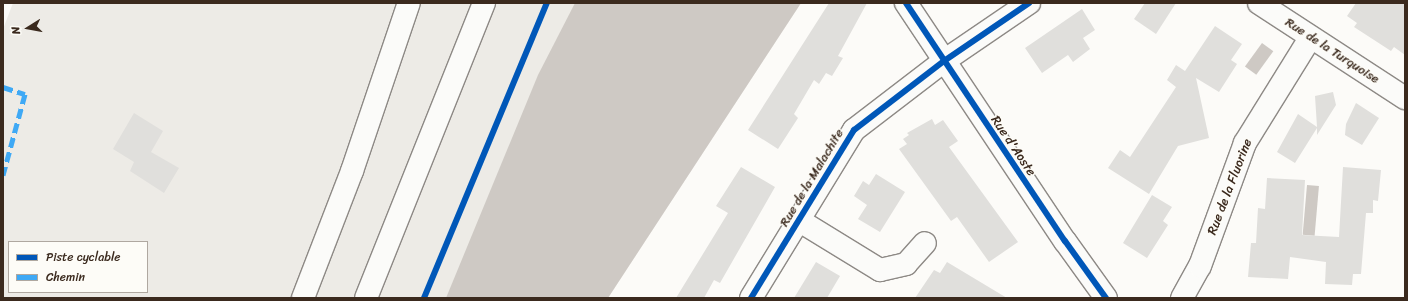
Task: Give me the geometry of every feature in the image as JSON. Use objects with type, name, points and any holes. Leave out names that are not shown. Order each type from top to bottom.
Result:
[{"type":"street","points":[[303,298],[352,172],[408,3]]},
{"type":"street","points":[[366,298],[484,3]]},
{"type":"street","name":"Rue d'Aoste","points":[[906,3],[1106,298]]},
{"type":"street","name":"Rue de la Malachite","points":[[751,298],[800,221],[854,130],[944,61],[1029,3]]},
{"type":"street","name":"Rue de la Turquoise","points":[[1259,3],[1310,38],[1405,98]]},
{"type":"street","name":"Rue de la Fluorine","points":[[1182,298],[1200,266],[1245,143],[1310,38]]},
{"type":"street","points":[[800,221],[880,270],[906,264],[925,243]]},
{"type":"shaded area","points":[[13,3],[801,3],[608,298],[3,298],[3,29]]},
{"type":"shaded area","points":[[575,3],[801,3],[608,298],[446,298],[538,75]]},
{"type":"shaded area","points":[[1262,43],[1273,51],[1256,75],[1245,66]]},
{"type":"shaded area","points":[[1307,185],[1319,186],[1315,236],[1303,235]]},
{"type":"building","points":[[829,3],[867,3],[838,56],[843,58],[832,76],[826,73],[819,84],[814,80],[794,114],[798,118],[778,149],[748,130]]},
{"type":"building","points":[[1145,3],[1176,3],[1156,34],[1134,19]]},
{"type":"building","points":[[1356,3],[1405,3],[1405,55],[1394,47],[1391,51],[1354,27],[1357,23],[1347,16]]},
{"type":"building","points":[[1082,9],[1095,30],[1083,38],[1090,49],[1073,62],[1068,55],[1042,73],[1025,48]]},
{"type":"building","points":[[1215,26],[1242,44],[1231,60],[1237,64],[1219,92],[1196,78],[1209,138],[1178,146],[1149,194],[1108,168],[1120,150],[1130,157],[1176,87],[1167,80],[1176,65],[1185,71]]},
{"type":"building","points":[[1333,92],[1336,105],[1317,135],[1317,128],[1295,163],[1277,152],[1298,114],[1317,127],[1315,96]]},
{"type":"building","points":[[1356,103],[1379,118],[1362,145],[1345,135],[1346,124]]},
{"type":"building","points":[[134,113],[163,131],[151,152],[179,168],[164,193],[130,171],[134,162],[113,149]]},
{"type":"building","points":[[932,119],[935,125],[943,120],[958,141],[949,147],[1018,242],[989,262],[957,217],[951,221],[899,149],[907,144],[903,139],[909,135],[907,133]]},
{"type":"building","points":[[741,167],[775,187],[720,283],[714,280],[704,298],[676,298],[728,213],[716,206]]},
{"type":"building","points":[[1343,167],[1381,170],[1378,201],[1373,200],[1373,213],[1366,213],[1361,274],[1353,274],[1352,285],[1325,284],[1326,262],[1290,257],[1288,279],[1248,277],[1251,243],[1256,243],[1258,208],[1265,209],[1267,178],[1305,180],[1302,235],[1339,237]]},
{"type":"building","points":[[876,174],[905,192],[880,232],[858,219],[867,205],[854,196],[863,181],[869,185]]},
{"type":"building","points":[[1152,195],[1172,207],[1163,221],[1168,225],[1147,258],[1123,243]]},
{"type":"building","points":[[816,262],[840,276],[827,298],[794,298]]},
{"type":"building","points":[[947,262],[1007,298],[915,298],[934,270],[940,273]]},
{"type":"marked path","points":[[3,87],[25,94],[3,175]]},
{"type":"cycle path","points":[[424,298],[547,3]]},
{"type":"cycle path","points":[[906,3],[1065,241],[1106,298]]},
{"type":"cycle path","points":[[751,298],[854,130],[944,61],[1029,3]]}]
